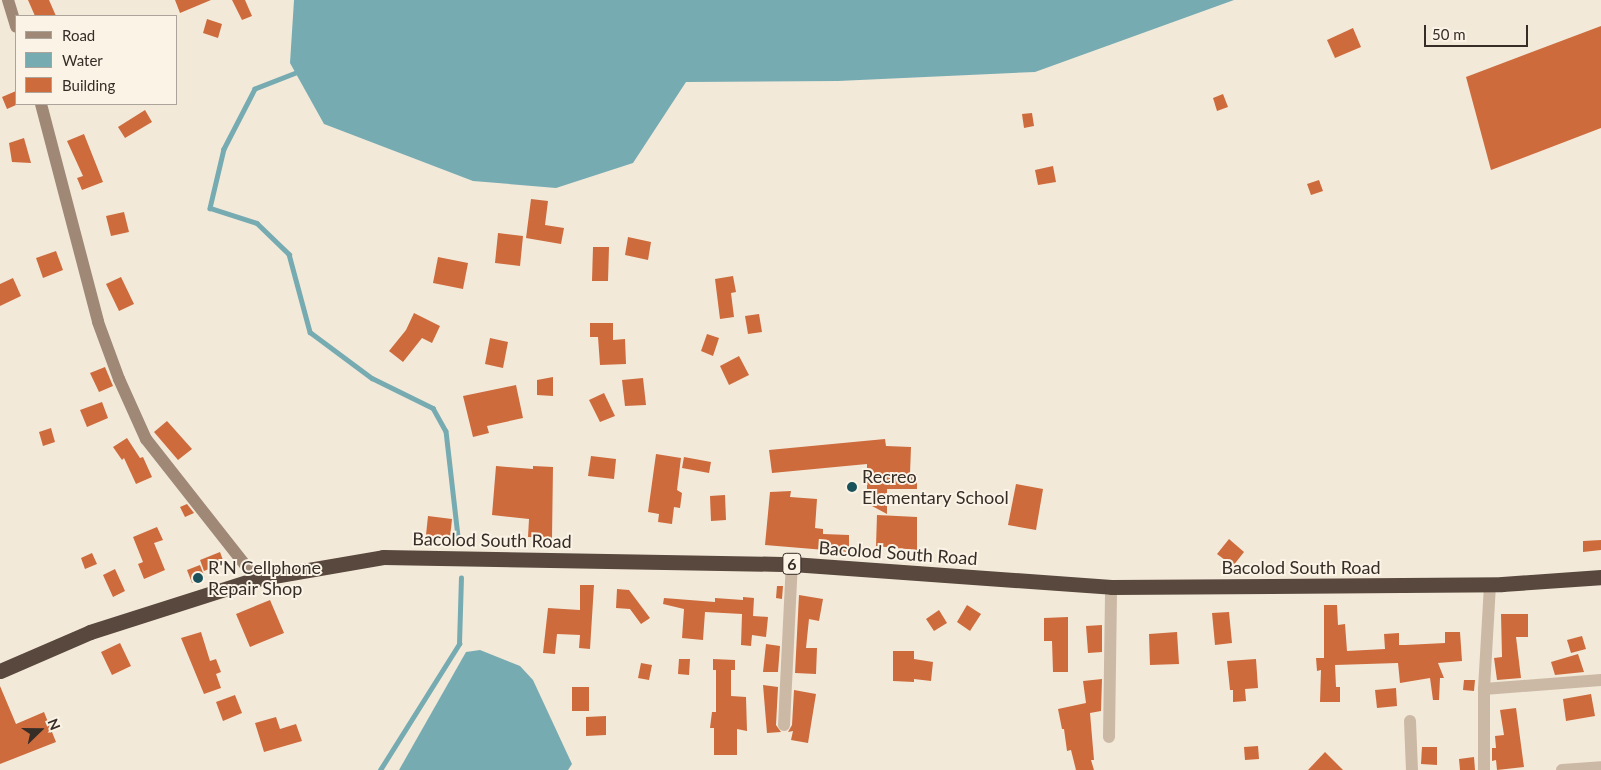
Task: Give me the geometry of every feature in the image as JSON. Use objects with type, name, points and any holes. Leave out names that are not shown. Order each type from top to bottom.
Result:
[{"type":"highway","name":"Bacolod South Road","points":[[0,671],[90,632],[256,579],[383,558],[792,564],[1111,587],[1490,584],[1601,577]]},
{"type":"street","points":[[6,5],[15,25]]},
{"type":"street","points":[[41,105],[98,322],[123,387],[146,439],[256,579]]},
{"type":"street","points":[[784,725],[792,564]]},
{"type":"street","points":[[1484,770],[1484,689],[1490,584]]},
{"type":"street","points":[[1109,737],[1111,587]]},
{"type":"street","points":[[1484,689],[1601,680]]},
{"type":"street","points":[[1410,721],[1412,770]]},
{"type":"street","points":[[1562,770],[1601,767]]},
{"type":"water","points":[[294,0],[1234,0],[1035,72],[838,81],[686,82],[633,163],[556,188],[473,181],[324,124],[290,63]]},
{"type":"water","points":[[480,650],[520,666],[533,680],[572,764],[568,770],[399,770],[466,652]]},
{"type":"building","points":[[28,0],[49,0],[56,15],[35,15]]},
{"type":"building","points":[[175,0],[211,0],[180,13]]},
{"type":"building","points":[[232,0],[245,0],[252,16],[242,20]]},
{"type":"building","points":[[207,19],[222,24],[218,38],[203,33]]},
{"type":"building","points":[[1601,26],[1601,128],[1491,170],[1466,77]]},
{"type":"building","points":[[1353,28],[1361,47],[1335,58],[1327,40]]},
{"type":"building","points":[[15,91],[16,105],[7,109],[2,97]]},
{"type":"building","points":[[1223,94],[1228,107],[1217,111],[1213,98]]},
{"type":"building","points":[[145,110],[152,122],[125,138],[118,127]]},
{"type":"building","points":[[1032,113],[1034,126],[1024,128],[1022,114]]},
{"type":"building","points":[[84,134],[103,182],[82,190],[77,178],[83,176],[67,141]]},
{"type":"building","points":[[24,138],[31,163],[12,162],[9,143]]},
{"type":"building","points":[[1053,166],[1056,182],[1038,185],[1035,170]]},
{"type":"building","points":[[1319,180],[1323,191],[1311,195],[1307,184]]},
{"type":"building","points":[[531,199],[548,201],[545,225],[564,228],[561,244],[526,238]]},
{"type":"building","points":[[124,212],[129,232],[111,236],[106,216]]},
{"type":"building","points":[[498,233],[523,236],[520,266],[495,263]]},
{"type":"building","points":[[628,237],[651,242],[648,260],[625,255]]},
{"type":"building","points":[[593,247],[609,247],[608,281],[592,281]]},
{"type":"building","points":[[56,251],[63,270],[43,278],[36,258]]},
{"type":"building","points":[[438,257],[468,263],[463,289],[433,283]]},
{"type":"building","points":[[733,276],[736,292],[731,293],[734,317],[720,319],[715,279]]},
{"type":"building","points":[[121,277],[134,304],[119,311],[106,284]]},
{"type":"building","points":[[13,278],[21,296],[0,306],[0,284]]},
{"type":"building","points":[[414,313],[440,326],[432,343],[422,338],[403,362],[389,351],[406,330]]},
{"type":"building","points":[[759,314],[762,332],[748,334],[745,316]]},
{"type":"building","points":[[590,323],[613,323],[613,340],[625,339],[626,364],[600,365],[598,337],[590,337]]},
{"type":"building","points":[[707,334],[719,338],[713,356],[701,351]]},
{"type":"building","points":[[490,338],[508,342],[503,368],[485,364]]},
{"type":"building","points":[[739,356],[749,375],[729,385],[720,366]]},
{"type":"building","points":[[105,367],[113,386],[99,392],[90,373]]},
{"type":"building","points":[[553,377],[553,396],[537,395],[537,380]]},
{"type":"building","points":[[643,378],[646,405],[625,406],[622,380]]},
{"type":"building","points":[[516,385],[523,418],[487,426],[489,433],[473,437],[463,396]]},
{"type":"building","points":[[604,393],[615,416],[600,422],[589,400]]},
{"type":"building","points":[[102,402],[108,418],[87,427],[80,410]]},
{"type":"building","points":[[167,421],[192,449],[178,460],[154,432]]},
{"type":"building","points":[[51,428],[55,442],[43,446],[39,432]]},
{"type":"building","points":[[127,438],[140,458],[143,457],[152,477],[136,484],[124,458],[122,460],[113,447]]},
{"type":"building","points":[[885,439],[886,446],[911,447],[910,474],[917,474],[917,489],[887,489],[887,514],[872,506],[874,489],[867,489],[867,464],[772,473],[769,450]]},
{"type":"building","points":[[656,454],[681,458],[677,490],[682,493],[680,508],[674,507],[672,524],[658,522],[659,514],[648,512]]},
{"type":"building","points":[[591,456],[616,459],[614,479],[588,476]]},
{"type":"building","points":[[684,457],[711,462],[709,473],[682,468]]},
{"type":"building","points":[[496,466],[533,469],[533,466],[553,467],[552,538],[528,537],[529,519],[492,515]]},
{"type":"building","points":[[1016,484],[1043,489],[1036,530],[1008,525]]},
{"type":"building","points":[[791,491],[790,497],[817,499],[815,528],[823,529],[823,534],[849,535],[849,552],[765,545],[770,492]]},
{"type":"building","points":[[725,495],[726,520],[711,521],[710,496]]},
{"type":"building","points":[[187,504],[194,513],[185,517],[180,507]]},
{"type":"building","points":[[877,515],[917,517],[917,550],[876,546]]},
{"type":"building","points":[[428,516],[452,519],[450,538],[426,535]]},
{"type":"building","points":[[157,527],[163,540],[154,543],[165,570],[144,579],[138,564],[143,562],[133,537]]},
{"type":"building","points":[[1229,539],[1244,552],[1233,566],[1217,554]]},
{"type":"building","points":[[1601,540],[1601,550],[1583,552],[1583,541]]},
{"type":"building","points":[[220,552],[224,563],[204,571],[200,560]]},
{"type":"building","points":[[92,553],[97,564],[85,569],[81,558]]},
{"type":"building","points":[[200,565],[205,578],[192,583],[187,570]]},
{"type":"building","points":[[115,569],[125,591],[113,597],[103,575]]},
{"type":"building","points":[[580,585],[594,585],[590,649],[579,648],[580,635],[557,634],[555,654],[543,653],[548,608],[580,610]]},
{"type":"building","points":[[777,586],[783,586],[782,599],[776,598]]},
{"type":"building","points":[[617,589],[629,590],[650,618],[641,624],[630,609],[616,608]]},
{"type":"building","points":[[799,595],[823,599],[819,621],[809,619],[806,648],[817,648],[816,674],[795,673]]},
{"type":"building","points":[[743,597],[754,598],[753,616],[768,617],[766,637],[752,635],[751,646],[741,645],[742,614],[705,612],[703,640],[682,638],[684,609],[663,604],[664,598],[715,602],[715,598],[743,600]]},
{"type":"building","points":[[270,600],[284,633],[250,647],[236,614]]},
{"type":"building","points":[[967,605],[981,614],[970,631],[957,622]]},
{"type":"building","points":[[1324,605],[1337,605],[1338,625],[1345,624],[1347,651],[1385,649],[1384,634],[1399,633],[1399,645],[1405,645],[1445,643],[1445,632],[1460,632],[1462,661],[1438,663],[1444,678],[1440,678],[1439,700],[1433,700],[1430,678],[1400,683],[1398,663],[1335,665],[1336,687],[1340,687],[1340,702],[1320,702],[1321,670],[1317,671],[1316,658],[1324,658]]},
{"type":"building","points":[[939,610],[947,623],[934,631],[926,619]]},
{"type":"building","points":[[1229,612],[1232,643],[1215,645],[1212,613]]},
{"type":"building","points":[[1501,614],[1528,614],[1528,637],[1516,637],[1521,678],[1497,680],[1494,658],[1502,657]]},
{"type":"building","points":[[1068,617],[1068,672],[1053,672],[1052,641],[1044,641],[1044,618]]},
{"type":"building","points":[[1102,625],[1102,652],[1088,653],[1086,626]]},
{"type":"building","points":[[201,632],[210,661],[216,659],[221,672],[216,674],[221,688],[204,694],[181,638]]},
{"type":"building","points":[[1177,632],[1179,664],[1150,665],[1149,634]]},
{"type":"building","points":[[1582,636],[1586,649],[1571,653],[1567,640]]},
{"type":"building","points":[[120,643],[131,666],[112,675],[101,652]]},
{"type":"building","points":[[766,644],[780,646],[778,672],[763,672]]},
{"type":"building","points":[[893,651],[914,651],[914,659],[933,662],[931,681],[914,679],[914,682],[893,681]]},
{"type":"building","points":[[1578,654],[1584,672],[1555,675],[1551,662]]},
{"type":"building","points":[[679,659],[690,659],[689,675],[678,674]]},
{"type":"building","points":[[713,659],[735,660],[735,670],[731,670],[731,696],[746,697],[747,731],[737,729],[737,755],[714,755],[714,728],[710,728],[712,712],[716,712],[716,670],[713,670]]},
{"type":"building","points":[[1256,659],[1258,688],[1245,689],[1246,701],[1233,702],[1233,690],[1230,690],[1227,661]]},
{"type":"building","points":[[641,663],[652,665],[649,680],[638,678]]},
{"type":"building","points":[[1102,679],[1101,711],[1090,713],[1094,760],[1091,760],[1094,770],[1076,770],[1071,750],[1067,751],[1064,729],[1062,729],[1058,709],[1086,703],[1083,681]]},
{"type":"building","points":[[1464,680],[1475,680],[1474,691],[1463,690]]},
{"type":"building","points":[[763,685],[778,687],[776,725],[781,732],[767,733]]},
{"type":"building","points":[[0,686],[16,724],[44,712],[56,742],[0,764]]},
{"type":"building","points":[[572,687],[589,687],[589,711],[572,711]]},
{"type":"building","points":[[1396,688],[1397,706],[1377,708],[1375,690]]},
{"type":"building","points":[[794,690],[816,694],[808,743],[791,740],[793,731],[788,732],[792,725]]},
{"type":"building","points":[[1591,694],[1595,716],[1566,721],[1563,699]]},
{"type":"building","points":[[235,695],[242,713],[223,721],[216,702]]},
{"type":"building","points":[[1516,708],[1524,767],[1497,770],[1496,760],[1492,761],[1492,748],[1496,748],[1495,736],[1504,735],[1500,710]]},
{"type":"building","points":[[606,716],[606,735],[586,736],[586,717]]},
{"type":"building","points":[[276,717],[280,729],[296,724],[302,741],[264,752],[255,723]]},
{"type":"building","points":[[1258,746],[1259,759],[1245,760],[1244,747]]},
{"type":"building","points":[[1422,747],[1437,747],[1437,765],[1421,764]]},
{"type":"building","points":[[1325,752],[1343,770],[1308,770]]},
{"type":"building","points":[[1474,757],[1475,770],[1460,770],[1459,759]]},
{"type":"waterway","points":[[296,73],[255,89],[224,149],[210,208],[257,223],[289,254],[310,332],[372,378],[433,408],[446,431],[458,537]]},
{"type":"waterway","points":[[380,770],[459,644],[461,578]]},
{"type":"place","name":"Recreo Elementary School","points":[[852,487]]},
{"type":"place","name":"R'N Cellphone Repair Shop","points":[[198,578]]}]
